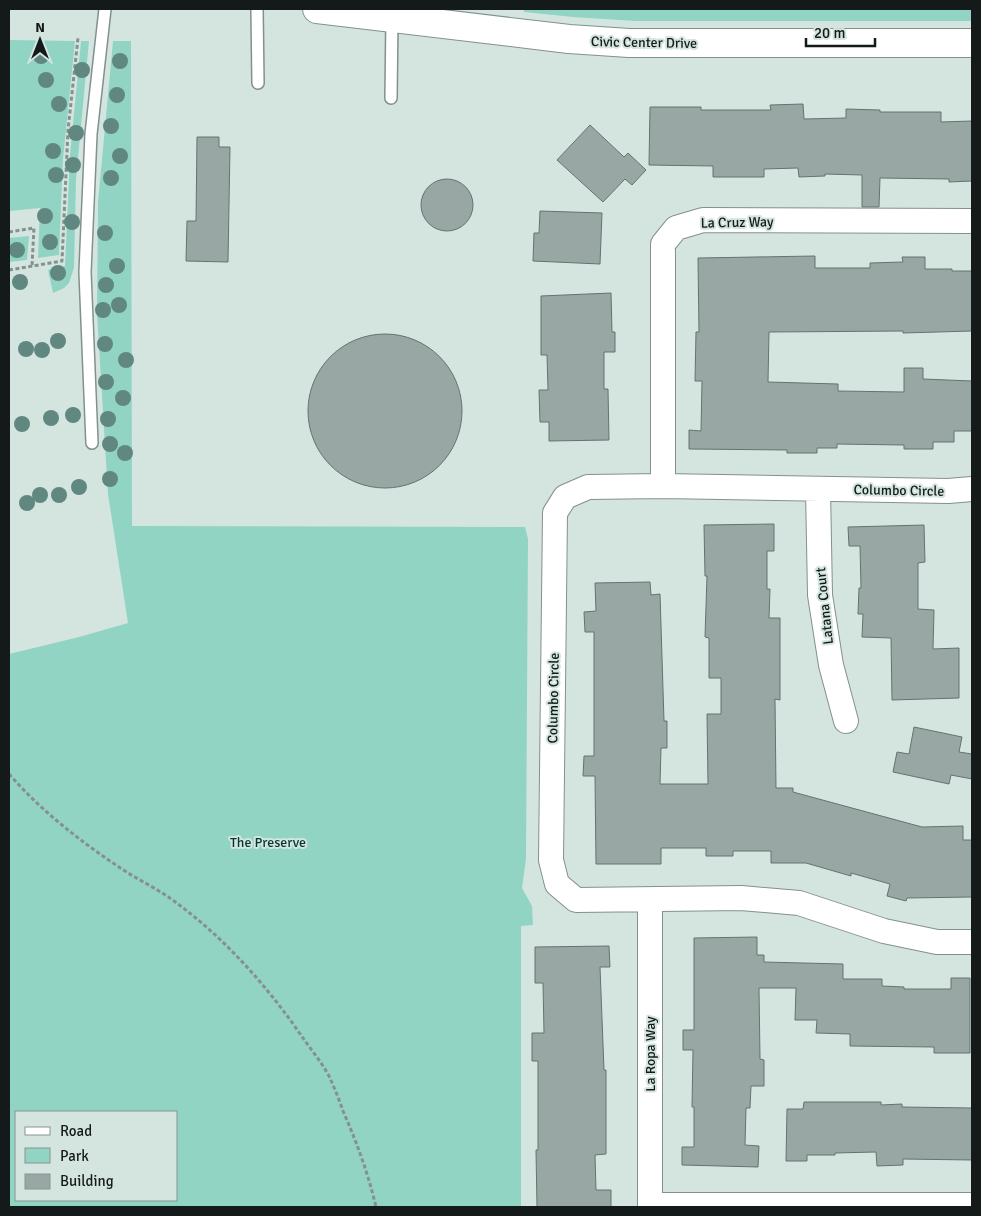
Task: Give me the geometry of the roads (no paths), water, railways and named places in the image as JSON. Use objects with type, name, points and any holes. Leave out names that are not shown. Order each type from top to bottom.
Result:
[{"type":"street","name":"Civic Center Drive","points":[[317,9],[570,39],[630,43],[972,43]]},
{"type":"street","name":"La Cruz Way","points":[[663,486],[663,244],[676,228],[703,220],[972,221]]},
{"type":"street","name":"Columbo Circle","points":[[972,489],[948,491],[663,486],[588,487],[565,496],[555,513],[550,860],[556,884],[576,900],[741,898],[798,903],[884,931],[936,942],[972,942]]},
{"type":"street","name":"Latana Court","points":[[818,489],[820,595],[831,665],[846,721]]},
{"type":"street","name":"La Ropa Way","points":[[650,900],[650,1206]]},
{"type":"street","points":[[650,1206],[972,1205]]},
{"type":"lane","points":[[92,442],[85,272],[91,134],[105,9]]},
{"type":"lane","points":[[257,9],[258,83]]},
{"type":"lane","points":[[391,98],[392,17]]},
{"type":"park label","name":"The Preserve","points":[[268,842]]}]
